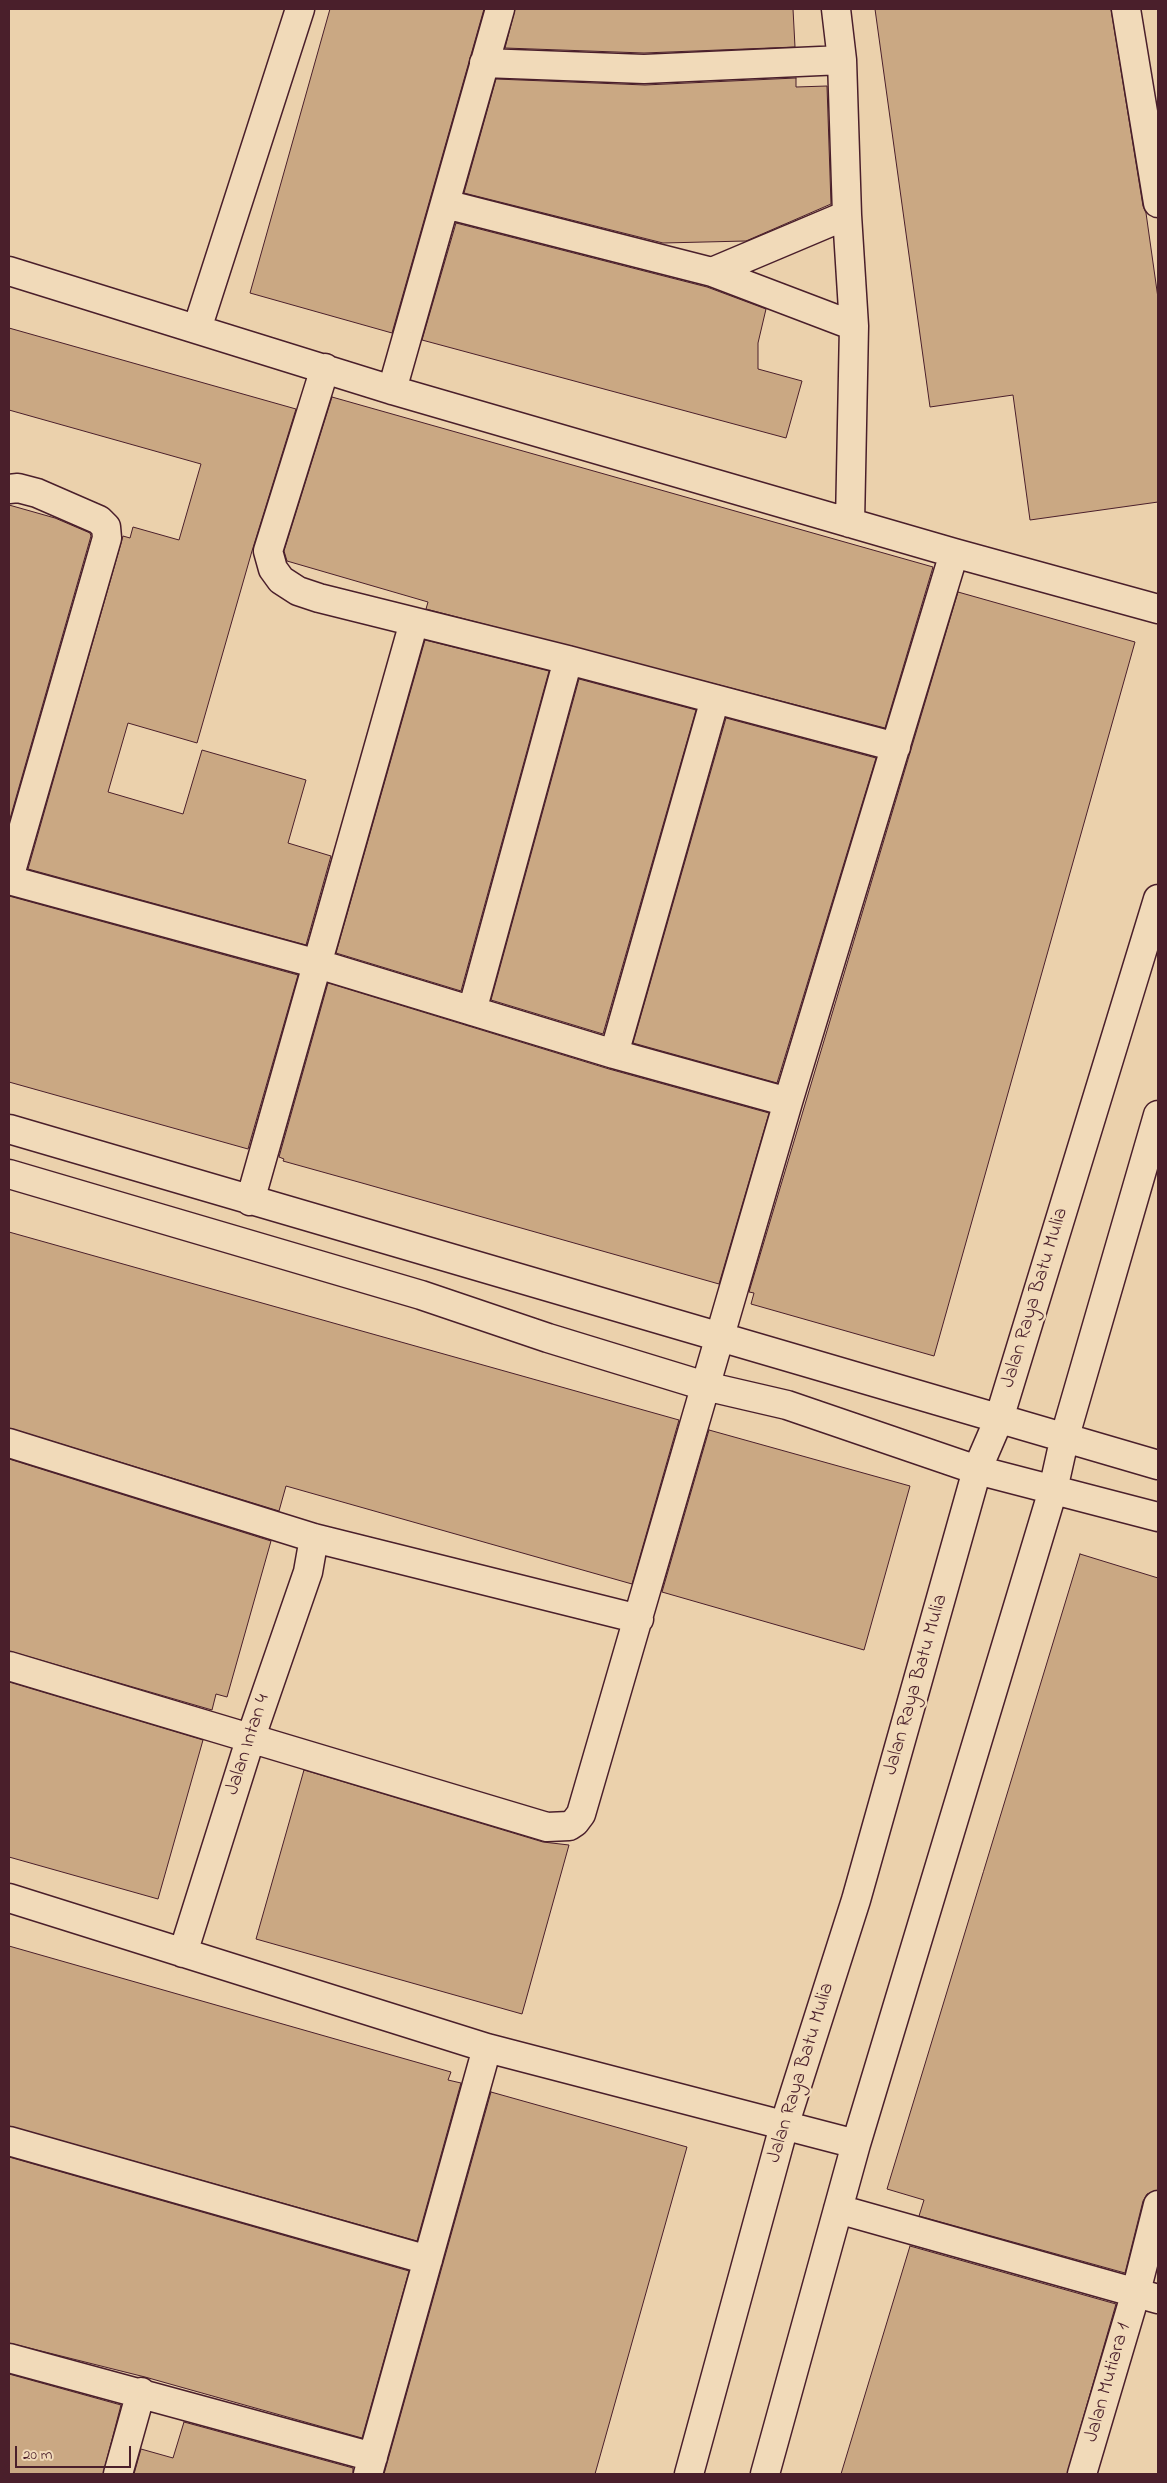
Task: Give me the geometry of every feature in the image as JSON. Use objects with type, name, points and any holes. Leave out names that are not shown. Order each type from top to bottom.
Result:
[{"type":"street","points":[[197,329],[300,9]]},
{"type":"street","points":[[392,390],[500,9]]},
{"type":"street","points":[[836,9],[842,60],[847,214],[854,326],[850,523]]},
{"type":"street","points":[[1126,9],[1158,203]]},
{"type":"street","points":[[484,63],[644,69],[842,60]]},
{"type":"street","points":[[445,204],[712,272],[854,326]]},
{"type":"street","points":[[712,272],[847,214]]},
{"type":"street","points":[[9,271],[392,390],[954,553],[1158,610]]},
{"type":"street","points":[[325,368],[268,551],[273,569],[281,580],[298,591],[896,747]]},
{"type":"street","points":[[9,489],[18,488],[37,493],[99,520],[106,526],[107,538],[9,879],[318,964],[614,1054],[788,1102]]},
{"type":"street","points":[[9,1666],[547,1827],[569,1826],[581,1814],[788,1102],[954,553]]},
{"type":"street","points":[[250,1201],[414,622]]},
{"type":"street","points":[[472,1011],[568,660]]},
{"type":"street","points":[[614,1054],[715,699]]},
{"type":"street","name":"Jalan Raya Batu Mulia","points":[[688,2474],[784,2126],[856,1900],[977,1470],[999,1419],[1158,899]]},
{"type":"street","points":[[765,2474],[856,2144],[1053,1490],[1065,1436],[1158,1115]]},
{"type":"street","points":[[9,1129],[999,1419],[1065,1436],[1158,1465]]},
{"type":"street","points":[[9,1174],[421,1296],[548,1338],[705,1386],[787,1405],[977,1470],[1158,1517]]},
{"type":"street","points":[[9,1443],[314,1538],[639,1619]]},
{"type":"street","name":"Jalan Intan 4","points":[[183,1953],[251,1737],[308,1572],[314,1538]]},
{"type":"street","points":[[9,1898],[487,2048],[856,2144]]},
{"type":"street","points":[[9,2358],[141,2392],[371,2466],[487,2048]]},
{"type":"street","points":[[9,2141],[428,2260]]},
{"type":"street","name":"Jalan Mutiara 1","points":[[1082,2474],[1147,2296],[1158,2205]]},
{"type":"street","points":[[838,2209],[1147,2296]]},
{"type":"street","points":[[118,2474],[141,2392]]},
{"type":"building","points":[[330,9],[484,9],[392,333],[250,293]]},
{"type":"building","points":[[515,9],[793,9],[795,47],[644,53],[505,48]]},
{"type":"building","points":[[875,9],[1111,9],[1143,206],[1146,213],[1158,298],[1158,502],[1030,520],[1013,395],[930,407]]},
{"type":"building","points":[[796,78],[796,87],[827,86],[831,204],[746,241],[663,243],[464,193],[496,79],[645,85]]},
{"type":"building","points":[[456,223],[707,287],[766,309],[758,343],[758,369],[802,381],[786,438],[422,340]]},
{"type":"building","points":[[9,328],[296,409],[252,551],[197,743],[128,723],[108,792],[183,814],[202,750],[306,780],[288,843],[331,856],[306,945],[28,869],[123,536],[130,538],[133,527],[179,540],[201,464],[9,410]]},
{"type":"building","points":[[332,397],[933,567],[885,728],[426,609],[428,602],[287,561],[284,551]]},
{"type":"building","points":[[9,505],[55,518],[90,533],[91,536],[9,822]]},
{"type":"building","points":[[958,592],[1135,642],[934,1356],[751,1304],[754,1293],[749,1292]]},
{"type":"building","points":[[425,640],[549,671],[461,991],[336,953]]},
{"type":"building","points":[[579,679],[696,710],[603,1034],[491,1000]]},
{"type":"building","points":[[726,718],[876,758],[777,1083],[633,1043]]},
{"type":"building","points":[[9,896],[298,975],[248,1149],[9,1082]]},
{"type":"building","points":[[328,983],[609,1069],[769,1113],[719,1284],[283,1161],[284,1159],[279,1157]]},
{"type":"building","points":[[9,1232],[679,1420],[632,1584],[286,1486],[279,1511],[9,1428]]},
{"type":"building","points":[[709,1430],[910,1486],[864,1650],[662,1592]]},
{"type":"building","points":[[9,1459],[271,1541],[227,1697],[216,1694],[212,1710],[9,1651]]},
{"type":"building","points":[[1080,1554],[1158,1578],[1158,2190],[1147,2194],[1143,2201],[1125,2273],[919,2216],[924,2200],[887,2189]]},
{"type":"building","points":[[9,1682],[203,1740],[158,1899],[9,1857]]},
{"type":"building","points":[[304,1770],[543,1842],[569,1845],[522,2014],[256,1939]]},
{"type":"building","points":[[9,1946],[451,2072],[448,2080],[461,2083],[417,2241],[9,2126]]},
{"type":"building","points":[[491,2092],[687,2147],[595,2474],[384,2474]]},
{"type":"building","points":[[9,2157],[409,2271],[362,2438],[145,2377],[9,2343]]},
{"type":"building","points":[[910,2246],[1116,2304],[1067,2474],[841,2474]]},
{"type":"building","points":[[9,2374],[121,2405],[103,2474],[9,2474]]},
{"type":"building","points":[[184,2422],[353,2468],[353,2474],[134,2474],[141,2449],[173,2458]]}]
